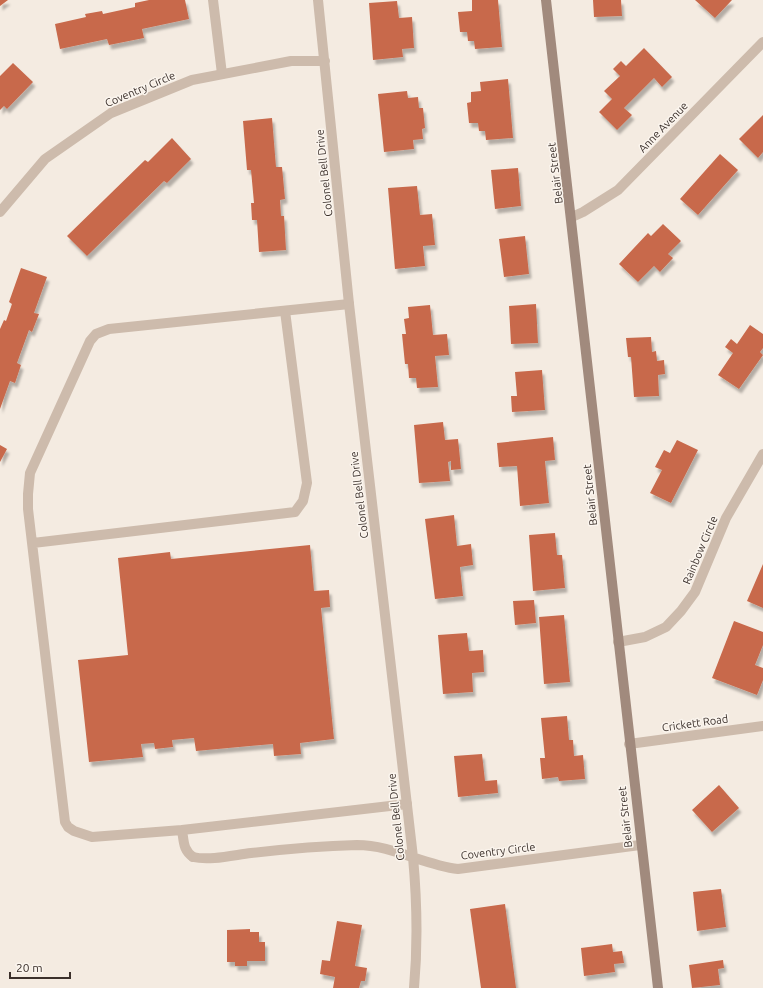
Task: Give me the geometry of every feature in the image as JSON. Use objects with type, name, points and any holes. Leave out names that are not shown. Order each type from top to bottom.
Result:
[{"type":"main road","name":"Belair Street","points":[[546,0],[572,217],[640,845],[658,988]]},
{"type":"street","points":[[213,0],[222,74]]},
{"type":"street","name":"Colonel Bell Drive","points":[[318,0],[349,304],[413,857],[417,922],[414,988]]},
{"type":"street","name":"Anne Avenue","points":[[572,217],[583,212],[618,190],[763,42]]},
{"type":"street","name":"Coventry Circle","points":[[0,212],[45,159],[111,113],[192,80],[291,61],[324,61]]},
{"type":"street","points":[[349,304],[109,329],[96,334],[90,341],[30,473],[28,494],[65,822],[68,827],[74,831],[92,837],[182,830],[407,804]]},
{"type":"street","points":[[33,544],[295,512],[303,501],[307,483],[285,311]]},
{"type":"street","name":"Rainbow Circle","points":[[618,642],[645,637],[666,627],[681,612],[695,592],[726,518],[763,454]]},
{"type":"street","name":"Crickett Road","points":[[629,744],[763,726]]},
{"type":"street","name":"Coventry Circle","points":[[182,830],[185,846],[188,853],[193,857],[206,858],[277,850],[359,845],[375,847],[413,857],[434,865],[458,869],[640,845]]},
{"type":"building","points":[[0,0],[8,0],[0,6]]},
{"type":"building","points":[[149,0],[185,0],[189,19],[142,29],[144,38],[109,45],[107,39],[60,49],[55,24],[86,17],[85,14],[102,11],[103,14],[135,7],[135,3]]},
{"type":"building","points":[[472,0],[498,0],[502,47],[475,49],[474,41],[468,41],[467,32],[460,32],[458,12],[472,11]]},
{"type":"building","points":[[593,0],[621,0],[622,16],[594,17]]},
{"type":"building","points":[[695,0],[732,0],[715,18]]},
{"type":"building","points":[[397,1],[399,18],[412,17],[414,48],[402,49],[403,57],[373,60],[369,3]]},
{"type":"building","points":[[644,48],[672,77],[662,87],[654,78],[624,108],[632,115],[617,130],[599,112],[612,99],[604,91],[620,76],[613,69],[621,61],[626,66]]},
{"type":"building","points":[[13,63],[33,82],[7,109],[4,106],[0,110],[0,76]]},
{"type":"building","points":[[508,79],[513,138],[486,140],[485,131],[479,131],[478,123],[469,123],[467,103],[471,102],[471,92],[481,91],[480,82]]},
{"type":"building","points":[[407,91],[408,98],[418,97],[419,108],[423,108],[425,128],[422,129],[423,139],[413,140],[414,149],[384,152],[378,94]]},
{"type":"building","points":[[763,115],[763,152],[758,158],[739,139]]},
{"type":"building","points":[[272,118],[276,167],[282,167],[285,199],[280,200],[281,216],[284,216],[286,250],[259,252],[257,220],[252,220],[251,203],[254,203],[251,170],[247,170],[243,121]]},
{"type":"building","points":[[172,138],[191,159],[167,183],[164,181],[87,256],[67,236],[145,160],[148,162]]},
{"type":"building","points":[[720,154],[738,170],[698,215],[680,199]]},
{"type":"building","points":[[518,168],[521,206],[495,209],[491,170]]},
{"type":"building","points":[[417,186],[420,215],[432,214],[435,245],[423,246],[425,266],[395,269],[388,188]]},
{"type":"building","points":[[663,224],[681,241],[668,254],[673,258],[660,272],[654,266],[638,282],[619,264],[648,233],[651,236]]},
{"type":"building","points":[[525,236],[529,274],[504,277],[499,239]]},
{"type":"building","points":[[21,268],[47,277],[34,313],[39,314],[32,332],[29,330],[17,363],[21,365],[15,383],[10,381],[0,409],[0,329],[4,320],[6,321],[12,304],[9,302]]},
{"type":"building","points":[[536,304],[538,343],[511,344],[509,306]]},
{"type":"building","points":[[430,305],[433,335],[447,334],[449,355],[435,356],[438,387],[417,388],[416,378],[409,378],[408,364],[405,364],[402,334],[406,334],[404,319],[409,318],[408,307]]},
{"type":"building","points":[[750,325],[763,334],[763,348],[760,352],[763,355],[739,389],[718,375],[733,353],[725,347],[731,339],[737,344]]},
{"type":"building","points":[[651,337],[652,352],[656,351],[657,361],[664,360],[665,374],[658,375],[659,396],[634,397],[631,357],[628,357],[626,338]]},
{"type":"building","points":[[542,370],[545,410],[512,412],[511,396],[517,396],[515,372]]},
{"type":"building","points":[[443,422],[445,440],[458,439],[461,469],[451,470],[451,461],[448,462],[450,481],[419,483],[414,425]]},
{"type":"building","points":[[553,437],[555,460],[545,461],[549,503],[520,506],[517,466],[499,467],[497,443]]},
{"type":"building","points":[[677,440],[698,450],[671,503],[650,493],[662,470],[655,467],[664,450],[670,453]]},
{"type":"building","points":[[0,445],[7,449],[0,462]]},
{"type":"building","points":[[454,515],[457,546],[471,544],[473,565],[460,567],[463,596],[435,599],[425,519]]},
{"type":"building","points":[[555,533],[557,555],[562,555],[565,588],[533,591],[529,535]]},
{"type":"building","points":[[310,545],[314,591],[329,590],[330,607],[321,608],[334,739],[300,743],[301,754],[274,756],[273,744],[196,751],[194,738],[172,740],[173,747],[155,749],[154,743],[141,744],[143,757],[89,762],[78,660],[128,655],[118,558],[170,552],[171,559]]},
{"type":"building","points":[[763,564],[763,608],[747,601]]},
{"type":"building","points":[[534,600],[536,623],[515,625],[513,601]]},
{"type":"building","points":[[564,615],[570,682],[544,684],[539,617]]},
{"type":"building","points":[[734,621],[763,632],[763,645],[755,665],[763,668],[763,680],[757,695],[712,678]]},
{"type":"building","points":[[467,633],[469,651],[483,650],[484,672],[472,673],[473,692],[443,694],[438,635]]},
{"type":"building","points":[[567,716],[569,740],[573,740],[574,756],[583,755],[585,779],[559,781],[558,777],[542,779],[540,758],[545,758],[541,718]]},
{"type":"building","points":[[482,754],[485,781],[497,780],[498,793],[458,797],[454,756]]},
{"type":"building","points":[[719,785],[739,808],[712,832],[692,810]]},
{"type":"building","points":[[721,889],[726,927],[697,931],[693,892]]},
{"type":"building","points":[[505,904],[516,988],[481,988],[470,909]]},
{"type":"building","points":[[337,921],[362,925],[355,966],[367,968],[365,981],[361,981],[359,988],[333,988],[335,977],[320,974],[322,960],[330,961]]},
{"type":"building","points":[[250,929],[250,932],[259,932],[259,942],[265,942],[265,961],[247,961],[247,966],[235,966],[235,962],[227,962],[227,930]]},
{"type":"building","points":[[612,944],[613,952],[622,951],[624,963],[614,964],[615,972],[584,976],[581,948]]},
{"type":"building","points":[[723,960],[724,968],[718,969],[720,985],[692,988],[689,965]]}]
